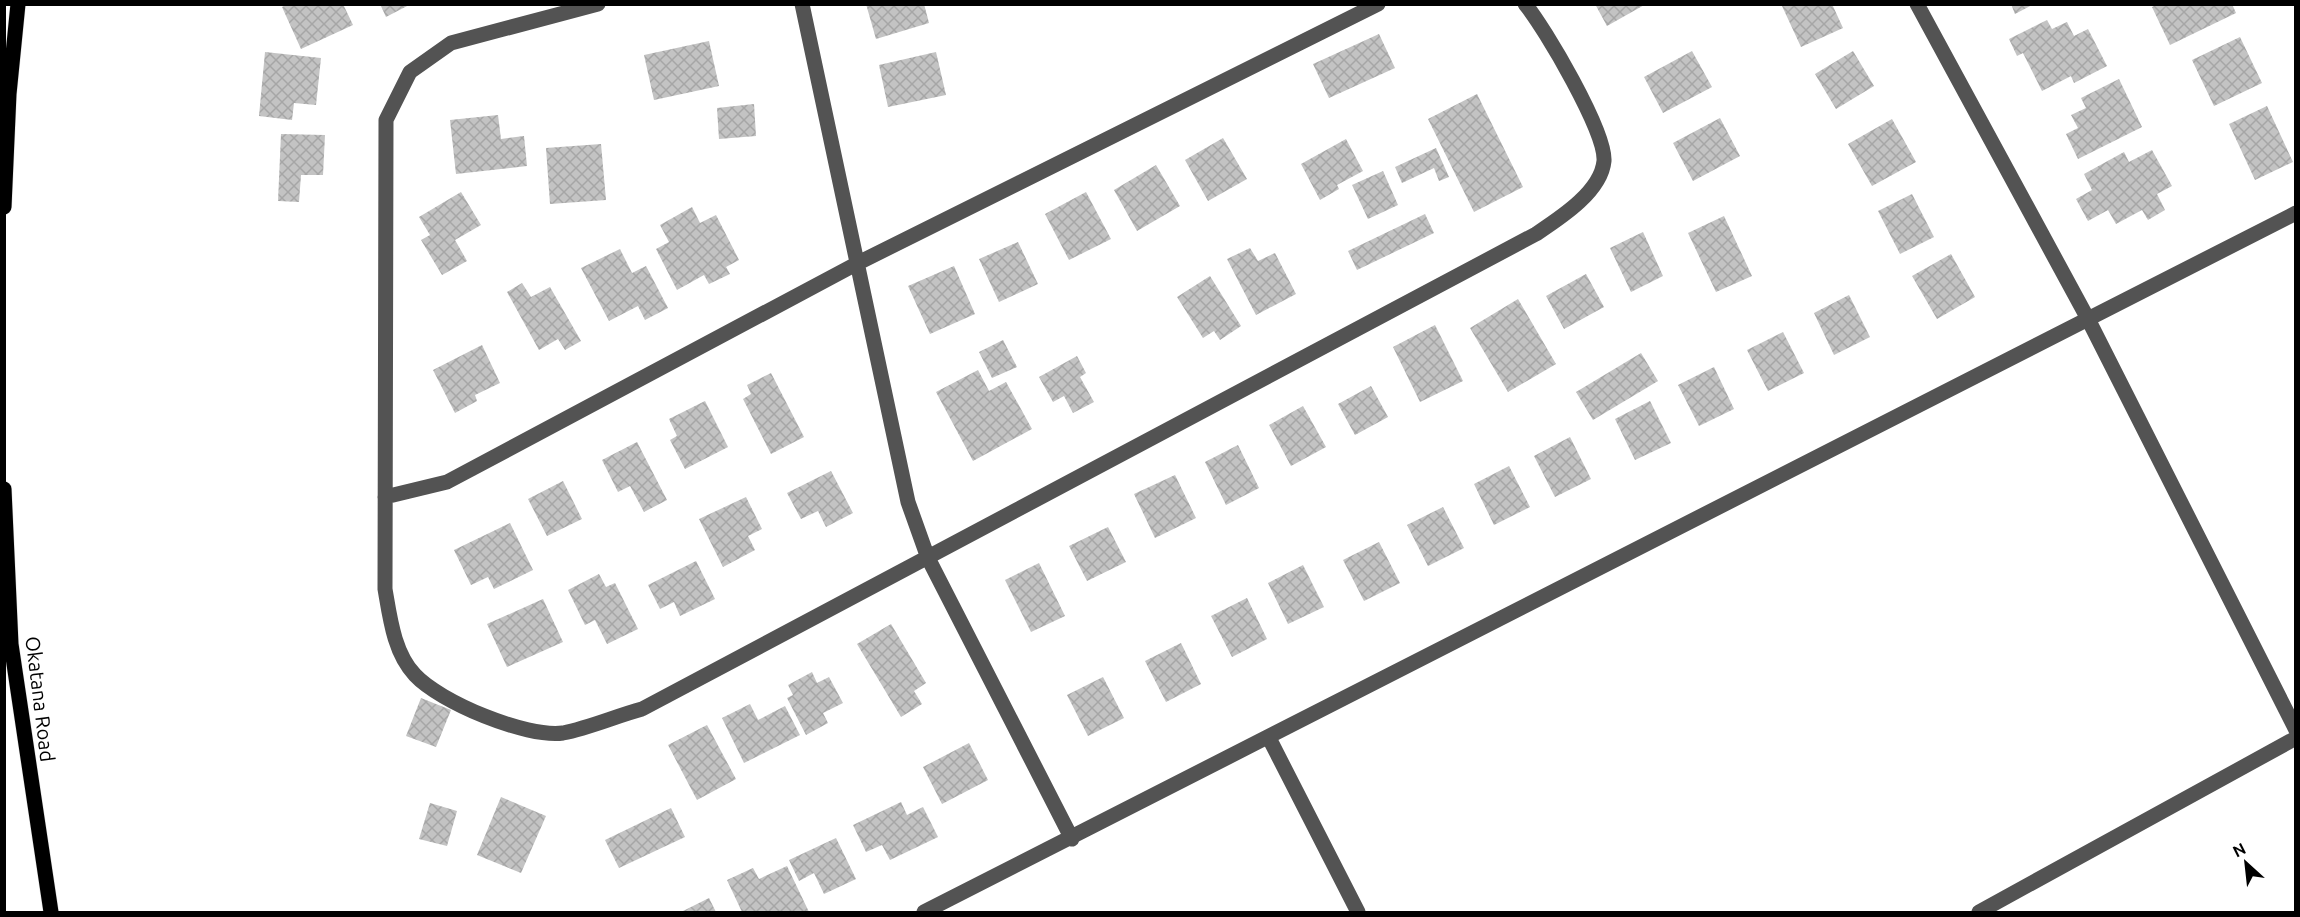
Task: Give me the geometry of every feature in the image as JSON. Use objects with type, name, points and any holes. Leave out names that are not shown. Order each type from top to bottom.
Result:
[{"type":"main road","points":[[4,207],[9,94],[18,4]]},
{"type":"main road","name":"Okatana Road","points":[[4,489],[11,644],[51,912]]},
{"type":"street","points":[[598,4],[451,44],[410,72],[386,120],[385,590],[394,638],[415,675],[450,699],[513,728],[561,733],[642,709],[1536,234],[1570,212],[1592,188],[1604,161],[1597,131],[1558,54],[1525,4]]},
{"type":"street","points":[[802,4],[908,502],[928,558],[1072,839]]},
{"type":"street","points":[[385,496],[447,482],[858,263],[1378,4]]},
{"type":"street","points":[[1917,4],[2088,319],[2295,730]]},
{"type":"street","points":[[924,912],[1072,839],[2295,213]]},
{"type":"street","points":[[1269,738],[1358,912]]},
{"type":"street","points":[[1979,912],[2295,738]]},
{"type":"building","points":[[288,4],[343,4],[353,25],[301,49],[282,7]]},
{"type":"building","points":[[380,4],[411,4],[386,17]]},
{"type":"building","points":[[866,4],[924,4],[929,23],[876,39]]},
{"type":"building","points":[[1595,4],[1646,4],[1607,26]]},
{"type":"building","points":[[1784,4],[1832,4],[1843,28],[1801,47],[1782,6]]},
{"type":"building","points":[[2011,4],[2034,4],[2015,14]]},
{"type":"building","points":[[2158,4],[2232,4],[2236,13],[2170,45],[2152,7]]},
{"type":"building","points":[[2047,20],[2052,29],[2067,22],[2074,36],[2088,29],[2107,66],[2074,83],[2071,76],[2042,91],[2023,53],[2017,56],[2009,39]]},
{"type":"building","points":[[1379,34],[1395,68],[1329,98],[1313,64]]},
{"type":"building","points":[[2240,37],[2262,83],[2214,106],[2192,60]]},
{"type":"building","points":[[709,41],[719,86],[654,100],[644,55]]},
{"type":"building","points":[[1692,51],[1712,87],[1663,113],[1644,77]]},
{"type":"building","points":[[1853,51],[1874,86],[1836,109],[1815,74]]},
{"type":"building","points":[[265,52],[321,58],[316,105],[294,103],[292,120],[259,116]]},
{"type":"building","points":[[936,52],[946,95],[888,107],[879,65]]},
{"type":"building","points":[[2119,79],[2142,127],[2078,159],[2066,134],[2078,128],[2071,115],[2086,108],[2081,98]]},
{"type":"building","points":[[1477,94],[1523,187],[1474,212],[1428,119]]},
{"type":"building","points":[[754,104],[756,136],[719,139],[717,108]]},
{"type":"building","points":[[2267,106],[2293,162],[2255,180],[2229,124]]},
{"type":"building","points":[[498,115],[501,139],[524,136],[527,166],[456,174],[450,120]]},
{"type":"building","points":[[1720,118],[1740,156],[1693,181],[1673,143]]},
{"type":"building","points":[[1892,119],[1916,162],[1872,186],[1848,144]]},
{"type":"building","points":[[281,134],[325,135],[323,175],[301,175],[299,202],[278,201]]},
{"type":"building","points":[[1223,138],[1247,179],[1208,201],[1185,160]]},
{"type":"building","points":[[1346,139],[1363,171],[1337,185],[1339,189],[1320,200],[1301,164]]},
{"type":"building","points":[[601,144],[606,200],[550,204],[546,148]]},
{"type":"building","points":[[1436,148],[1449,177],[1439,181],[1434,168],[1402,183],[1395,167]]},
{"type":"building","points":[[2152,150],[2172,186],[2157,194],[2165,210],[2148,220],[2142,210],[2116,224],[2108,210],[2088,221],[2076,199],[2092,190],[2084,174],[2124,152],[2129,162]]},
{"type":"building","points":[[1156,165],[1180,206],[1137,231],[1114,190]]},
{"type":"building","points":[[1383,171],[1398,205],[1368,219],[1352,185]]},
{"type":"building","points":[[461,192],[481,225],[455,240],[467,261],[442,275],[421,240],[430,235],[419,217]]},
{"type":"building","points":[[1086,192],[1111,239],[1069,260],[1045,214]]},
{"type":"building","points":[[1912,194],[1934,237],[1900,254],[1878,211]]},
{"type":"building","points":[[692,207],[700,223],[716,215],[739,260],[726,267],[730,274],[709,284],[704,275],[677,290],[656,249],[669,242],[660,225]]},
{"type":"building","points":[[1425,214],[1434,233],[1357,270],[1348,251]]},
{"type":"building","points":[[1724,216],[1752,276],[1716,292],[1688,233]]},
{"type":"building","points":[[1643,232],[1663,276],[1631,292],[1610,248]]},
{"type":"building","points":[[1018,242],[1038,284],[999,302],[979,259]]},
{"type":"building","points":[[1250,248],[1258,261],[1275,253],[1296,294],[1256,315],[1227,259]]},
{"type":"building","points":[[620,249],[632,273],[646,266],[668,308],[645,320],[638,306],[609,321],[581,268]]},
{"type":"building","points":[[1951,254],[1975,297],[1937,319],[1912,276]]},
{"type":"building","points":[[954,266],[975,314],[930,334],[908,286]]},
{"type":"building","points":[[1586,274],[1604,307],[1564,329],[1546,296]]},
{"type":"building","points":[[1210,276],[1241,326],[1220,340],[1214,331],[1203,338],[1177,297]]},
{"type":"building","points":[[522,283],[531,297],[550,287],[581,341],[565,350],[558,339],[539,350],[507,292]]},
{"type":"building","points":[[1849,295],[1870,337],[1834,355],[1814,313]]},
{"type":"building","points":[[1518,299],[1556,364],[1508,392],[1470,328]]},
{"type":"building","points":[[1435,325],[1463,381],[1420,402],[1393,347]]},
{"type":"building","points":[[1783,332],[1804,373],[1768,391],[1747,350]]},
{"type":"building","points":[[1003,340],[1017,367],[992,378],[979,352]]},
{"type":"building","points":[[482,345],[500,383],[475,395],[477,401],[455,413],[433,370]]},
{"type":"building","points":[[1641,353],[1658,381],[1593,420],[1576,392]]},
{"type":"building","points":[[1077,356],[1086,373],[1080,377],[1094,402],[1073,413],[1064,396],[1053,402],[1039,377]]},
{"type":"building","points":[[1714,367],[1734,409],[1699,426],[1678,385]]},
{"type":"building","points":[[978,370],[989,391],[1006,382],[1032,429],[973,461],[936,392]]},
{"type":"building","points":[[771,373],[804,437],[771,454],[743,399],[751,394],[747,385]]},
{"type":"building","points":[[1371,386],[1388,417],[1355,435],[1338,404]]},
{"type":"building","points":[[705,401],[728,447],[685,469],[670,440],[677,436],[669,419]]},
{"type":"building","points":[[1650,401],[1671,443],[1635,460],[1615,419]]},
{"type":"building","points":[[1303,406],[1326,447],[1291,466],[1269,425]]},
{"type":"building","points":[[1570,437],[1591,479],[1555,497],[1534,456]]},
{"type":"building","points":[[637,442],[667,500],[644,512],[630,486],[618,492],[602,460]]},
{"type":"building","points":[[1238,445],[1259,488],[1226,505],[1205,462]]},
{"type":"building","points":[[1509,466],[1530,507],[1494,525],[1474,484]]},
{"type":"building","points":[[831,471],[853,513],[826,527],[818,511],[801,519],[787,493]]},
{"type":"building","points":[[1175,475],[1196,518],[1155,538],[1134,494]]},
{"type":"building","points":[[563,481],[582,519],[547,536],[528,499]]},
{"type":"building","points":[[746,497],[762,529],[748,536],[755,550],[723,567],[699,519]]},
{"type":"building","points":[[1443,507],[1464,548],[1428,566],[1407,525]]},
{"type":"building","points":[[510,523],[533,570],[494,589],[488,577],[471,585],[454,550]]},
{"type":"building","points":[[1108,527],[1126,562],[1087,581],[1069,546]]},
{"type":"building","points":[[1379,542],[1400,583],[1364,601],[1343,560]]},
{"type":"building","points":[[696,561],[715,599],[680,616],[674,602],[660,609],[648,585]]},
{"type":"building","points":[[1039,563],[1065,616],[1031,632],[1005,580]]},
{"type":"building","points":[[1303,565],[1324,607],[1288,624],[1268,583]]},
{"type":"building","points":[[599,574],[606,587],[615,583],[638,629],[607,644],[595,620],[585,625],[568,590]]},
{"type":"building","points":[[1247,598],[1267,639],[1232,657],[1211,616]]},
{"type":"building","points":[[543,599],[563,642],[507,667],[487,624]]},
{"type":"building","points":[[891,624],[926,683],[914,691],[922,704],[901,717],[857,644]]},
{"type":"building","points":[[1181,643],[1201,684],[1166,702],[1145,661]]},
{"type":"building","points":[[812,672],[817,683],[829,677],[843,703],[823,713],[828,723],[806,735],[787,698],[793,695],[788,685]]},
{"type":"building","points":[[1103,677],[1124,718],[1088,736],[1067,695]]},
{"type":"building","points":[[421,698],[451,710],[436,747],[406,736]]},
{"type":"building","points":[[750,704],[758,720],[785,706],[800,735],[744,763],[722,718]]},
{"type":"building","points":[[707,725],[736,779],[697,800],[668,745]]},
{"type":"building","points":[[969,743],[988,780],[942,804],[923,767]]},
{"type":"building","points":[[501,797],[546,816],[521,873],[477,855]]},
{"type":"building","points":[[901,802],[907,815],[923,807],[938,837],[890,860],[882,845],[866,852],[853,825]]},
{"type":"building","points":[[430,803],[457,811],[447,846],[419,839]]},
{"type":"building","points":[[671,808],[685,837],[619,868],[605,840]]},
{"type":"building","points":[[836,838],[856,879],[824,894],[814,873],[799,881],[789,860]]},
{"type":"building","points":[[787,866],[809,912],[742,912],[727,880],[753,868],[759,879]]},
{"type":"building","points":[[709,898],[716,912],[681,912]]}]
